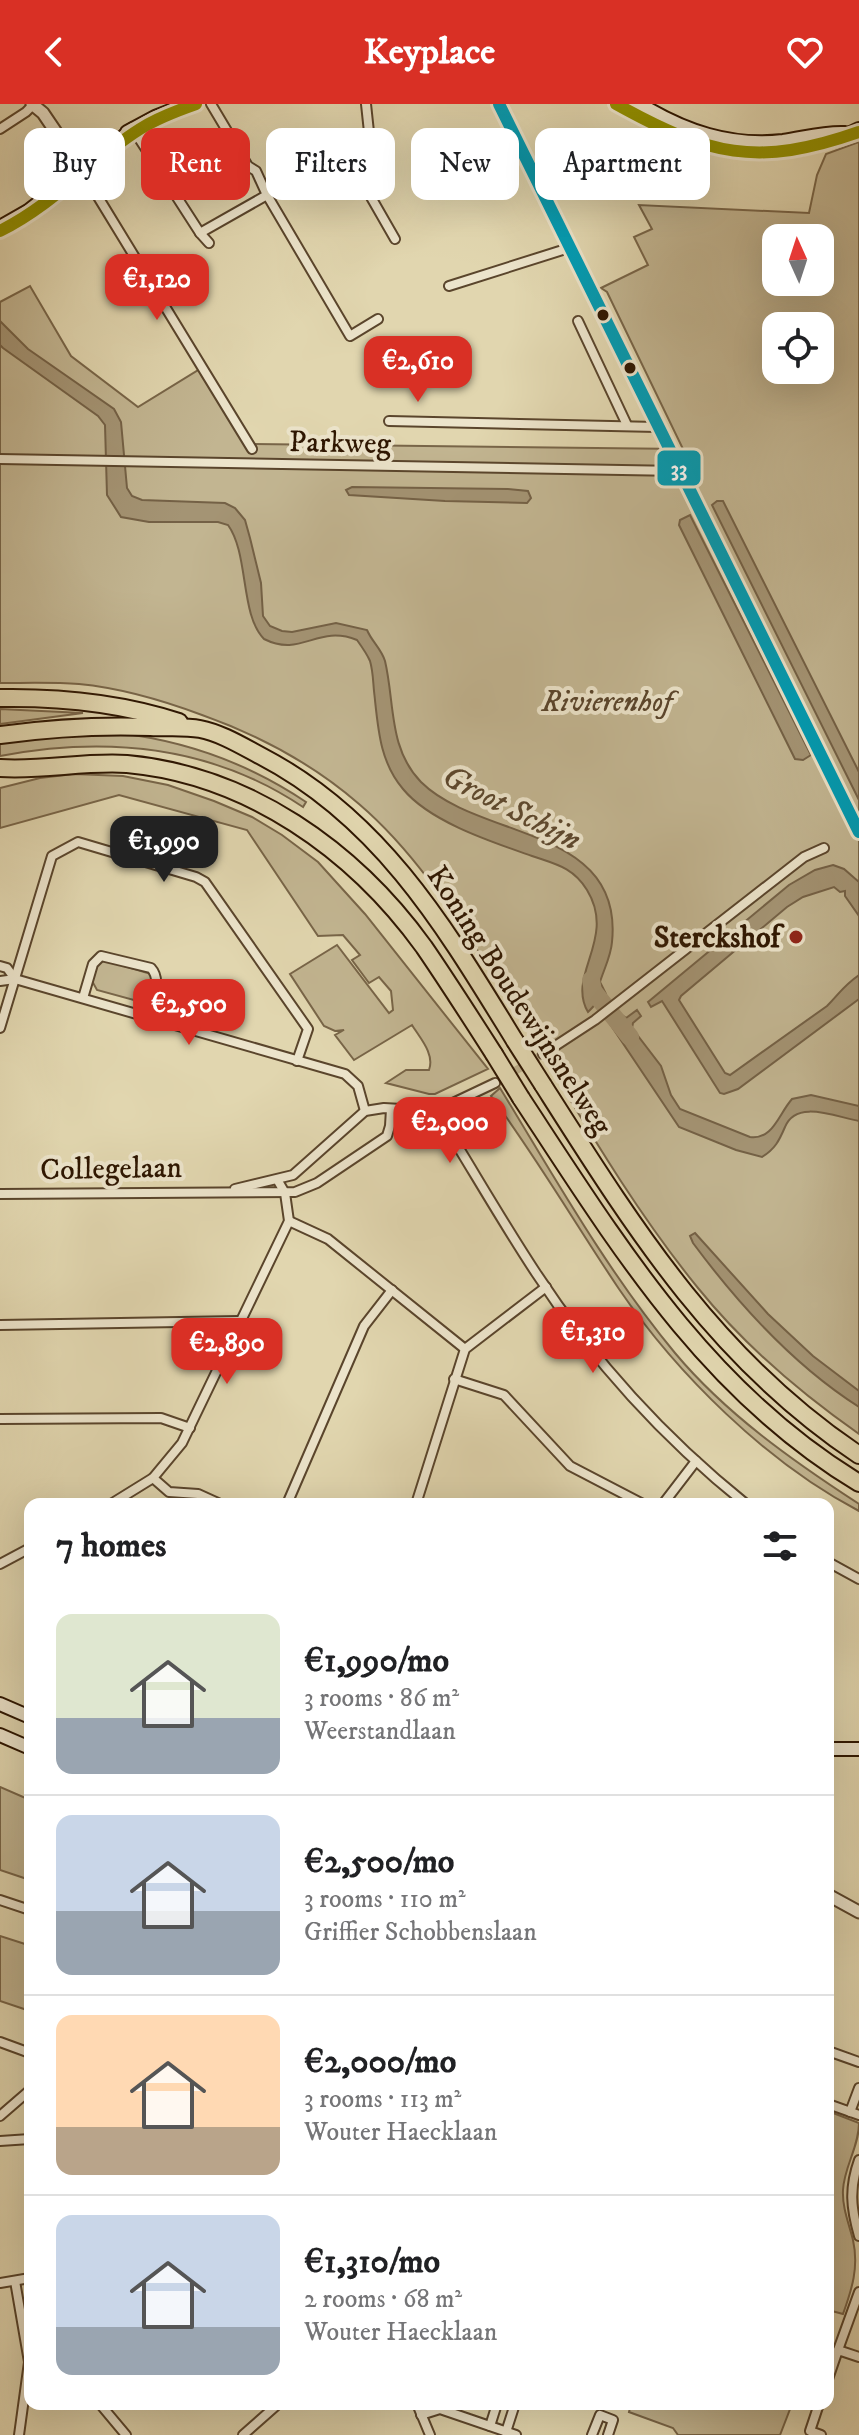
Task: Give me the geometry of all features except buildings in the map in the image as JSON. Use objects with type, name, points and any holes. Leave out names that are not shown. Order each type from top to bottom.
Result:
[{"type":"highway","points":[[0,698],[68,699],[109,704],[148,712],[199,729]]},
{"type":"highway","name":"Koning Boudewijnsnelweg","points":[[0,735],[84,725],[199,729],[239,745],[292,774],[334,803],[375,841],[430,907],[647,1246],[693,1305],[754,1372],[820,1428],[859,1455]]},
{"type":"highway","name":"Koning Boudewijnsnelweg","points":[[0,768],[29,770],[98,764],[160,769],[221,785],[277,811],[311,833],[342,859],[423,946],[628,1259],[703,1353],[770,1420],[859,1483]]},
{"type":"highway","points":[[0,777],[29,770]]},
{"type":"main road","points":[[621,104],[681,135],[732,149],[799,149],[836,140],[853,131]]},
{"type":"main road","points":[[640,104],[686,128],[732,140],[769,142],[853,131]]},
{"type":"main road","points":[[125,134],[182,105]]},
{"type":"main road","points":[[0,227],[42,200]]},
{"type":"main road","points":[[0,1704],[24,1714]]},
{"type":"main road","points":[[0,1735],[24,1745]]},
{"type":"main road","points":[[834,1749],[859,1749]]},
{"type":"street","points":[[0,129],[26,112],[32,104],[53,128]]},
{"type":"street","points":[[211,104],[248,166],[256,171],[266,193]]},
{"type":"street","points":[[366,104],[372,160],[355,163],[360,178],[395,239]]},
{"type":"street","points":[[499,104],[859,832]]},
{"type":"street","points":[[133,129],[209,243]]},
{"type":"street","points":[[200,233],[266,196]]},
{"type":"street","points":[[100,200],[252,449]]},
{"type":"street","points":[[270,200],[350,336],[378,319]]},
{"type":"street","points":[[449,286],[569,248]]},
{"type":"street","points":[[578,321],[627,425]]},
{"type":"street","points":[[389,421],[657,427]]},
{"type":"street","name":"Parkweg","points":[[0,459],[679,471]]},
{"type":"street","points":[[0,1028],[52,856],[78,842],[205,882],[308,1029],[297,1061]]},
{"type":"street","points":[[543,1054],[623,999],[804,857],[824,848]]},
{"type":"street","points":[[83,998],[93,964],[101,956],[151,968],[157,982],[147,1018]]},
{"type":"street","points":[[0,966],[7,968],[15,979]]},
{"type":"street","points":[[0,981],[15,979],[351,1077],[358,1086],[365,1111],[436,1111],[495,1083]]},
{"type":"street","name":"Collegelaan","points":[[0,1194],[285,1193],[309,1187],[382,1140],[389,1131],[391,1109]]},
{"type":"street","name":"Collegelaan","points":[[222,1191],[278,1181],[298,1172],[365,1111]]},
{"type":"street","points":[[436,1111],[546,1287],[633,1399],[739,1498]]},
{"type":"street","points":[[121,1498],[153,1478],[175,1454],[190,1428],[289,1221],[285,1193],[278,1181]]},
{"type":"street","points":[[289,1221],[328,1239],[465,1349]]},
{"type":"street","points":[[418,1498],[465,1349],[546,1287]]},
{"type":"street","points":[[290,1498],[364,1326],[392,1290]]},
{"type":"street","points":[[0,1325],[240,1321]]},
{"type":"street","points":[[454,1379],[504,1395],[570,1466],[631,1498]]},
{"type":"street","points":[[0,1419],[161,1418],[190,1428]]},
{"type":"street","points":[[668,1498],[696,1461]]},
{"type":"street","points":[[153,1478],[169,1492],[198,1494],[207,1498]]},
{"type":"street","points":[[0,1564],[24,1551]]},
{"type":"street","points":[[834,1566],[859,1579]]},
{"type":"street","points":[[834,1898],[859,1912]]},
{"type":"street","points":[[0,1900],[24,1908]]},
{"type":"street","points":[[0,2042],[24,2051]]},
{"type":"street","points":[[834,2053],[859,2062]]},
{"type":"street","points":[[834,2106],[855,2114],[859,2088]]},
{"type":"street","points":[[0,2116],[24,2095]]},
{"type":"street","points":[[0,2141],[24,2139]]},
{"type":"street","points":[[859,2160],[851,2184],[851,2200],[859,2236]]},
{"type":"street","points":[[0,2283],[24,2279]]},
{"type":"street","points":[[15,2281],[24,2333]]},
{"type":"street","points":[[834,2362],[859,2292]]},
{"type":"street","points":[[838,2350],[859,2357]]},
{"type":"street","points":[[19,2435],[24,2398]]},
{"type":"street","points":[[105,2410],[126,2435]]},
{"type":"street","points":[[243,2435],[271,2410]]},
{"type":"street","points":[[419,2410],[430,2435]]},
{"type":"street","points":[[421,2415],[437,2410]]},
{"type":"street","points":[[443,2410],[511,2433],[514,2410]]},
{"type":"street","points":[[490,2426],[495,2410]]},
{"type":"street","points":[[817,2410],[810,2431],[821,2435]]},
{"type":"street","points":[[592,2435],[600,2415],[613,2420],[608,2435]]},
{"type":"green space","name":"Rivierenhof","points":[[859,142],[859,1434],[773,1367],[698,1288],[616,1174],[448,906],[398,842],[359,804],[323,776],[264,741],[172,704],[95,686],[0,683],[0,302],[30,286],[71,356],[138,407],[200,369],[244,444],[683,449],[607,292],[601,288],[648,265],[634,237],[652,229],[639,205],[809,213],[817,175],[826,154]]},
{"type":"green space","points":[[0,709],[83,713],[0,724]]},
{"type":"green space","points":[[118,733],[168,742],[216,756],[262,776],[306,802],[303,807],[268,786],[232,770],[157,751],[79,747],[0,756],[0,743],[50,735]]},
{"type":"green space","points":[[74,774],[123,776],[168,785],[252,817],[282,835],[318,862],[365,914],[488,1069],[435,1094],[386,1083],[406,1070],[429,1070],[428,1052],[412,1025],[354,1060],[335,1035],[344,1030],[335,1031],[324,1026],[290,974],[337,945],[389,1013],[393,1010],[391,991],[379,977],[369,983],[352,960],[360,955],[343,935],[318,936],[247,830],[119,795],[0,828],[0,788]]},
{"type":"green space","points":[[104,960],[151,974],[154,980],[149,998],[141,1002],[97,990],[92,981],[97,965]]},
{"type":"green space","points":[[500,1088],[604,1257],[675,1353],[738,1416],[859,1504],[859,1511],[791,1468],[758,1442],[726,1414],[668,1353],[619,1289],[491,1096]]},
{"type":"green space","points":[[0,1787],[24,1797],[24,1878],[0,1870]]},
{"type":"green space","points":[[0,1936],[24,1944],[24,2009],[0,2001]]},
{"type":"green space","points":[[834,2113],[859,2123],[843,2190],[855,2269],[843,2314],[834,2312]]},
{"type":"green space","points":[[790,2410],[780,2435],[678,2435],[673,2428],[629,2412]]},
{"type":"shaded area","name":"Groot Schijn","points":[[0,321],[28,349],[114,409],[121,422],[127,488],[132,496],[142,500],[225,503],[235,508],[245,520],[261,583],[263,616],[270,626],[292,632],[336,623],[367,630],[385,661],[394,724],[403,755],[421,782],[446,801],[543,840],[572,856],[595,876],[610,904],[612,942],[600,982],[606,994],[588,1012],[583,998],[583,984],[597,925],[595,908],[582,882],[563,867],[463,830],[415,801],[395,778],[384,755],[371,665],[357,640],[331,636],[289,645],[264,639],[251,615],[239,552],[228,525],[218,522],[149,522],[121,517],[107,495],[105,425],[98,416],[3,348],[0,345]]},
{"type":"shaded area","points":[[352,487],[508,489],[528,491],[531,498],[527,503],[349,495],[346,490]]},
{"type":"shaded area","points":[[723,501],[859,772],[859,800],[712,505]]},
{"type":"shaded area","points":[[690,515],[811,755],[803,760],[795,759],[679,525],[680,520]]},
{"type":"shaded area","points":[[833,865],[844,869],[859,882],[859,916],[845,896],[845,891],[840,892],[834,887],[803,897],[787,907],[679,1000],[725,1073],[730,1075],[827,1006],[859,975],[859,999],[738,1089],[720,1093],[662,1001],[651,1007],[648,1002],[789,885],[815,870]]},
{"type":"shaded area","points":[[637,1010],[641,1016],[632,1028],[661,1066],[671,1095],[680,1109],[750,1137],[770,1131],[792,1099],[811,1095],[859,1106],[859,1121],[818,1112],[798,1114],[790,1119],[779,1141],[762,1157],[679,1127],[610,1024],[622,1015],[626,1018]]},
{"type":"shaded area","points":[[695,1233],[768,1314],[813,1356],[859,1391],[859,1407],[812,1372],[768,1332],[693,1243],[690,1236]]},
{"type":"waterway","name":"Groot Schijn","points":[[591,980],[593,991],[630,1037]]},
{"type":"tunnel","points":[[495,1083],[543,1054]]},
{"type":"transit line","points":[[0,231],[38,208],[140,129],[196,104]]},
{"type":"transit line","name":"33","points":[[499,104],[859,832]]},
{"type":"transit line","points":[[616,104],[678,135],[734,151],[791,150],[859,132]]},
{"type":"place","name":"Sterckshof","points":[[796,937]]}]
